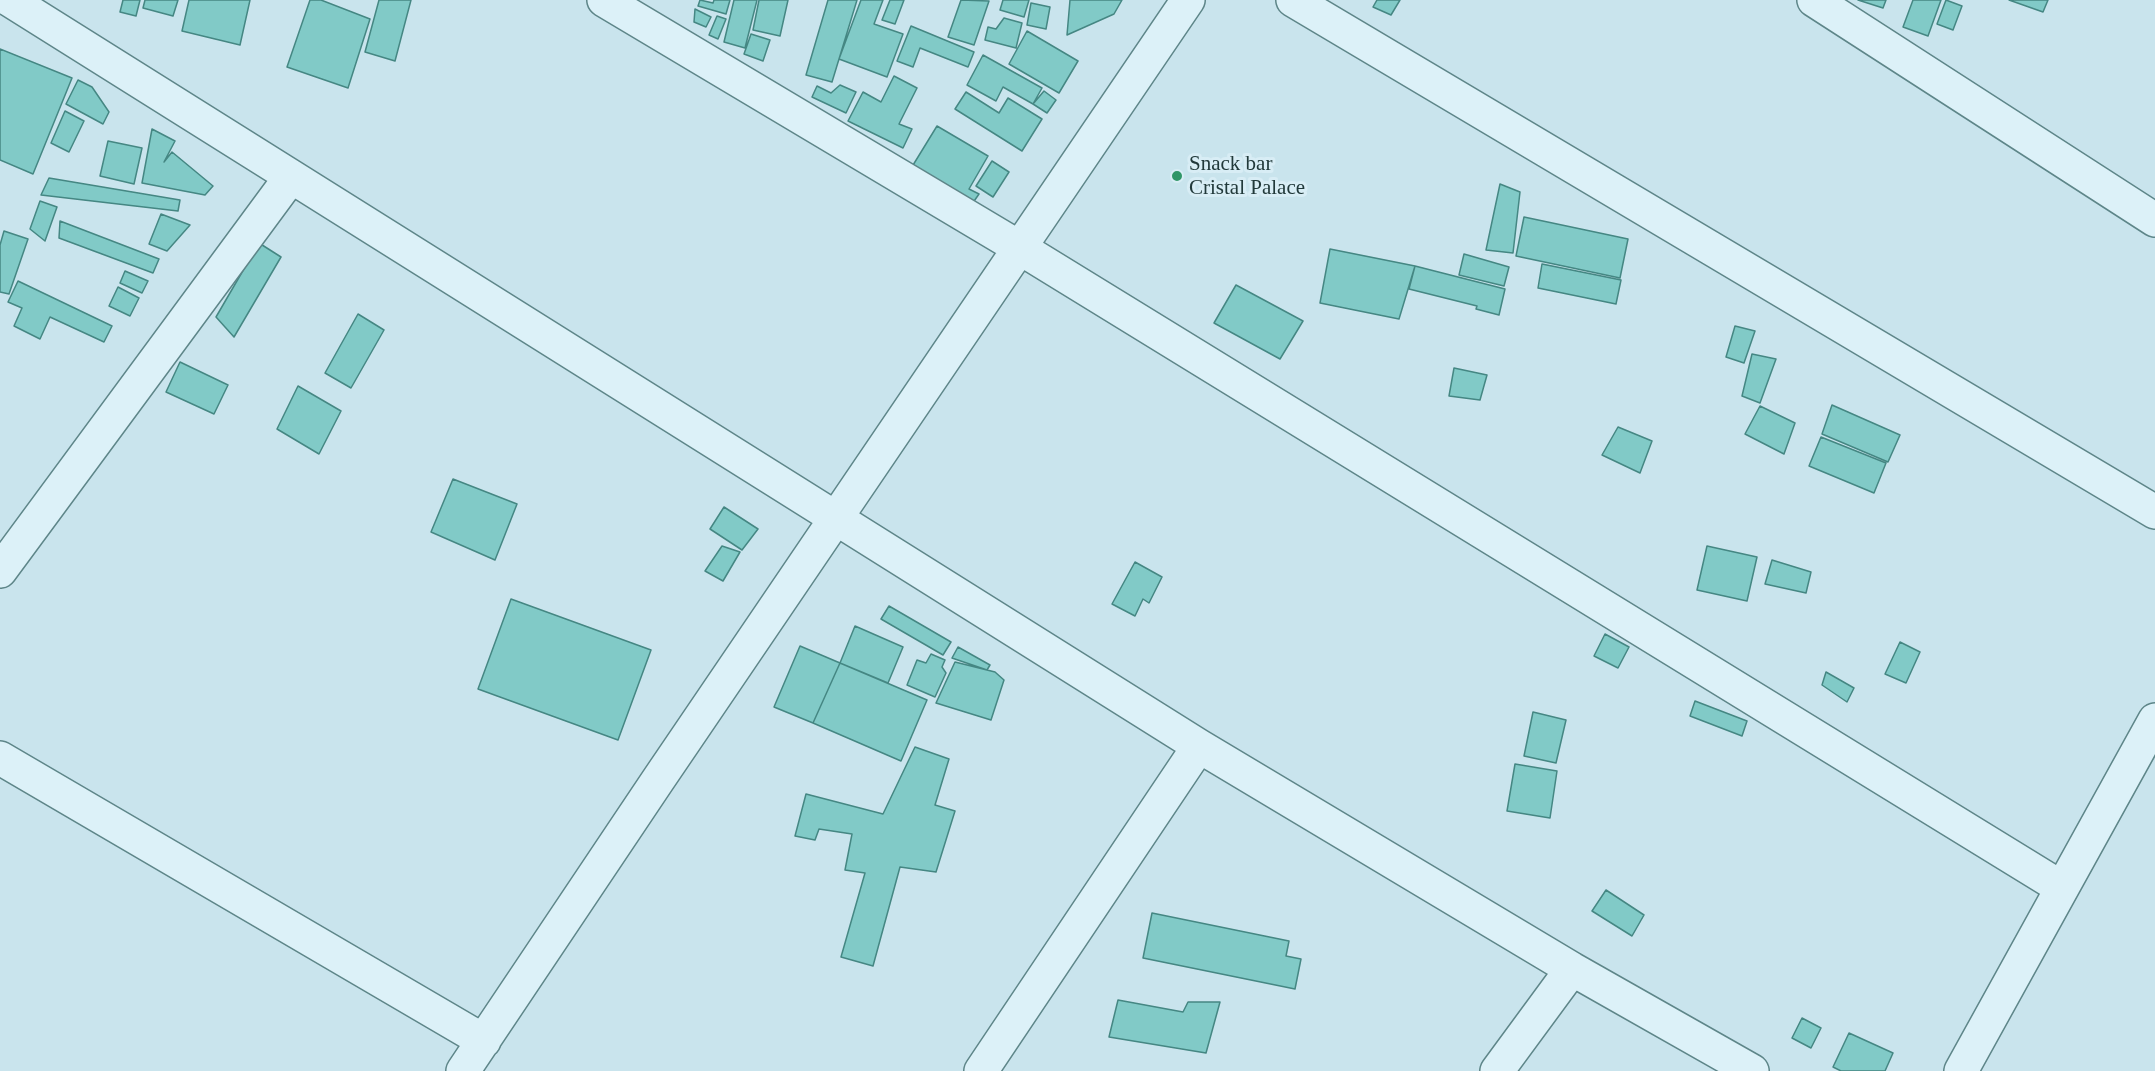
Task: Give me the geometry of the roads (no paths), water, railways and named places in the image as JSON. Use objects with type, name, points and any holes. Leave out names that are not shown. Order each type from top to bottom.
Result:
[{"type":"street","points":[[10,0],[290,178],[1199,746],[1572,969],[1752,1071]]},
{"type":"street","points":[[604,0],[1020,248],[2061,888]]},
{"type":"street","points":[[463,1071],[1188,0]]},
{"type":"street","points":[[1293,0],[2155,512]]},
{"type":"street","points":[[1814,0],[2155,220]]},
{"type":"street","points":[[0,571],[290,178]]},
{"type":"street","points":[[1961,1071],[2155,720]]},
{"type":"street","points":[[981,1071],[1199,746]]},
{"type":"street","points":[[0,758],[484,1041]]},
{"type":"street","points":[[1497,1071],[1572,969]]},
{"type":"place","name":"Snack bar Cristal Palace","points":[[1177,176]]}]
